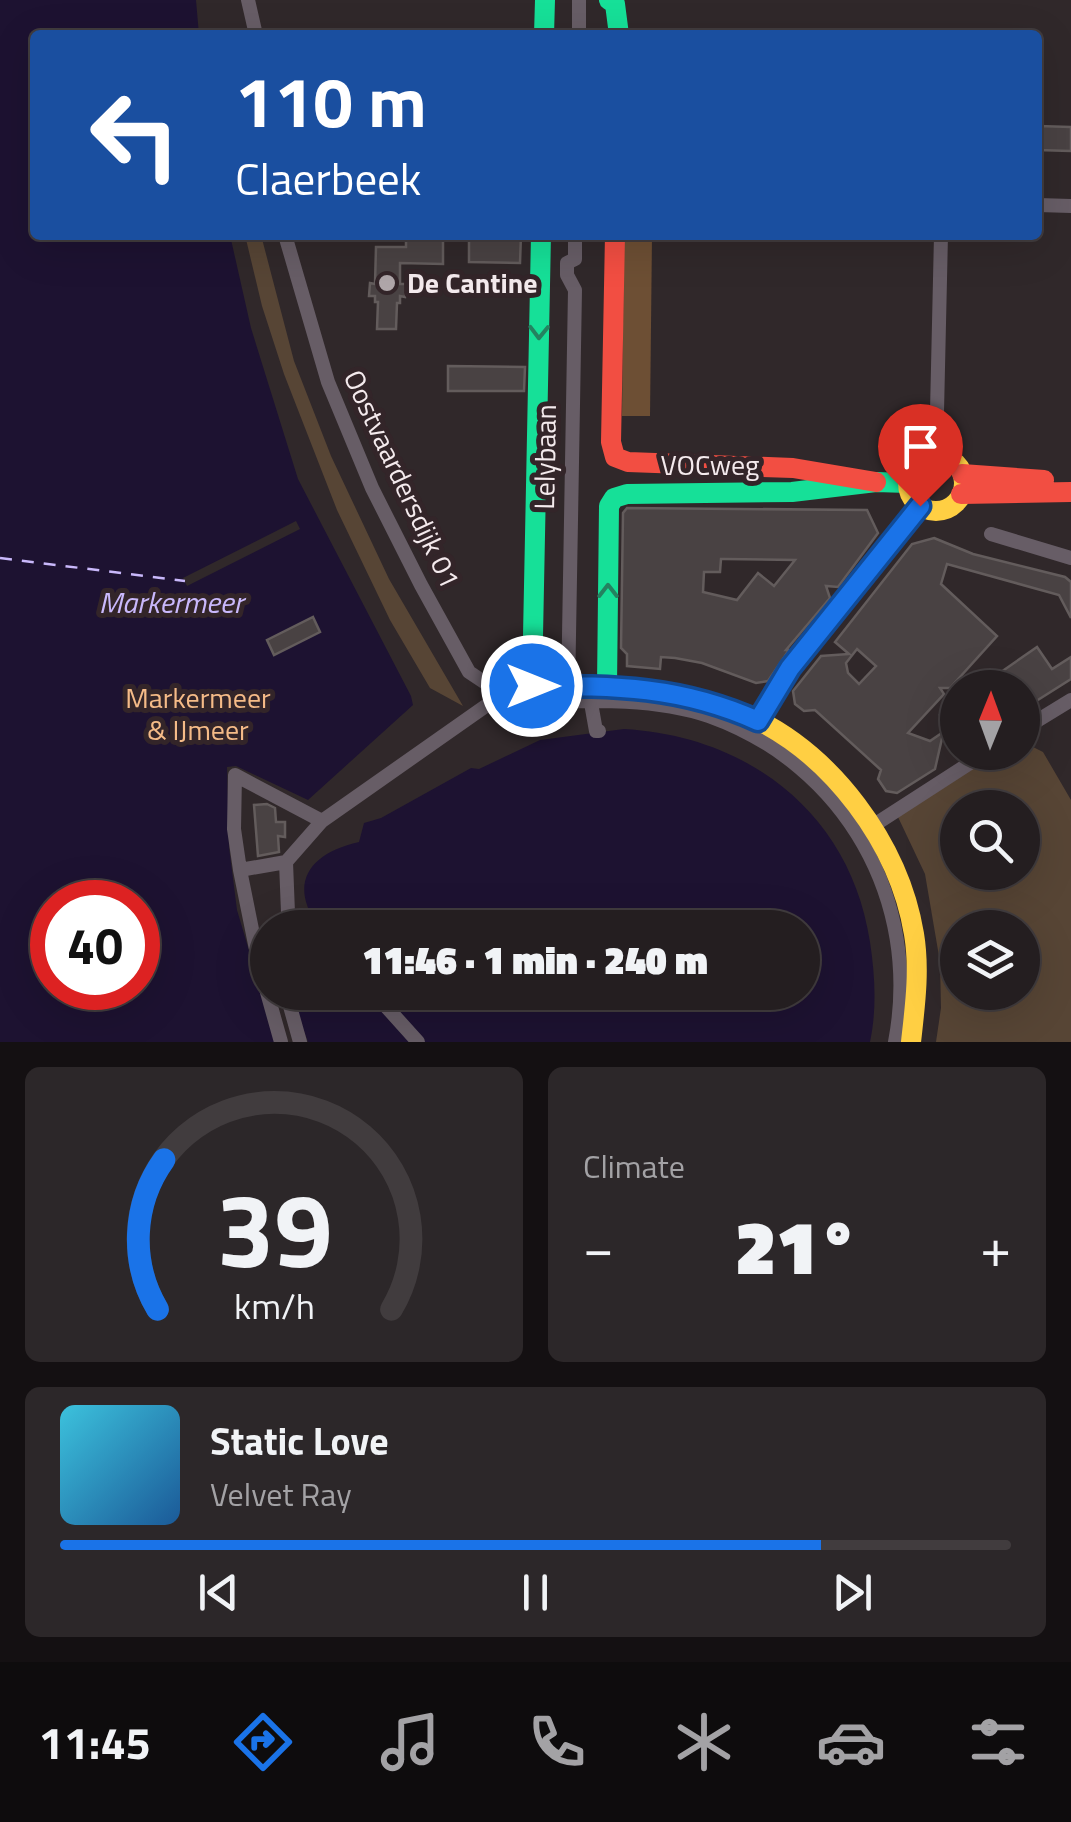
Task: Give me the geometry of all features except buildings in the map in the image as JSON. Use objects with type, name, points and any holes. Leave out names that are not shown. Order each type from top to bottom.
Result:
[{"type":"street","points":[[248,0],[255,30]]},
{"type":"street","points":[[544,30],[545,0]]},
{"type":"street","points":[[578,30],[579,0]]},
{"type":"street","points":[[609,0],[615,4],[618,30]]},
{"type":"street","points":[[1042,205],[1071,206]]},
{"type":"street","name":"Oostvaardersdijk 01","points":[[287,240],[328,382],[372,488],[469,672],[490,686]]},
{"type":"street","name":"Lelybaan","points":[[532,686],[540,240]]},
{"type":"street","name":"Lelybaan","points":[[569,694],[574,290],[568,264],[575,259],[575,240]]},
{"type":"street","name":"VOCweg","points":[[615,240],[611,442],[614,457],[628,462],[807,480],[908,482]]},
{"type":"street","points":[[936,456],[940,240]]},
{"type":"street","points":[[936,456],[952,461],[962,484],[954,503],[944,510],[920,506],[911,496],[908,482],[918,462],[936,456]]},
{"type":"street","name":"VOCweg","points":[[607,686],[608,506],[614,498],[807,480]]},
{"type":"street","points":[[962,484],[1071,480]]},
{"type":"street","points":[[962,484],[1071,492]]},
{"type":"street","points":[[758,721],[790,668],[920,506]]},
{"type":"street","points":[[991,534],[1071,558]]},
{"type":"street","points":[[490,703],[490,686],[532,686],[592,702],[668,707],[708,716],[754,737],[796,764],[828,794],[860,837],[880,877],[902,968],[895,1042]]},
{"type":"street","points":[[240,870],[286,862],[322,822],[490,703],[607,686],[716,702],[758,721],[803,750],[840,786],[871,827],[894,870],[911,920],[918,965],[910,1042]]},
{"type":"street","points":[[1040,719],[1071,700]]},
{"type":"street","points":[[592,702],[595,732]]},
{"type":"street","points":[[871,827],[959,770]]},
{"type":"street","points":[[282,1042],[259,964],[240,870],[234,829],[235,774],[322,822]]},
{"type":"street","points":[[286,862],[287,910]]},
{"type":"street","points":[[291,1010],[300,1042]]},
{"type":"street","points":[[389,1010],[418,1042]]},
{"type":"shaded area","points":[[246,240],[262,240],[294,361],[331,456],[389,579],[463,706],[430,688],[390,620],[337,510],[262,306]]},
{"type":"shaded area","points":[[624,240],[652,240],[650,416],[622,416]]},
{"type":"shaded area","points":[[1040,750],[1043,752],[1071,800],[1071,1042],[936,1042],[941,1010],[1040,1010],[1040,910],[940,910],[940,962],[925,874],[898,817],[971,770],[1040,770]]},
{"type":"water","name":"Markermeer","points":[[0,0],[196,0],[199,30],[30,30],[30,240],[231,240],[251,328],[298,479],[411,696],[413,705],[308,800],[236,766],[227,767],[229,847],[237,910],[250,954],[250,1010],[267,1010],[276,1042],[0,1042]]},
{"type":"water","points":[[624,729],[670,735],[713,747],[752,766],[787,791],[817,821],[841,856],[859,897],[873,967],[870,1042],[421,1042],[392,1010],[820,1010],[820,910],[310,910],[305,897],[309,872],[328,854],[359,842],[364,823],[381,818],[471,768],[479,769],[540,740]]},
{"type":"water","points":[[296,1010],[385,1010],[414,1042],[308,1042]]},
{"type":"pier","points":[[296,521],[300,529],[187,586],[183,578]]},
{"type":"ferry route","points":[[0,558],[185,581]]},
{"type":"traffic: fast","points":[[544,30],[545,0]]},
{"type":"traffic: fast","points":[[609,0],[615,4],[618,30]]},
{"type":"traffic: fast","points":[[541,240],[532,686],[628,688]]},
{"type":"traffic: fast","points":[[607,686],[609,506],[614,498],[627,494],[792,492],[876,482],[908,483]]},
{"type":"traffic: slow","points":[[936,455],[956,463],[964,483],[956,503],[936,511],[916,503],[908,483],[916,463],[936,455]]},
{"type":"traffic: slow","points":[[628,688],[689,696],[747,715],[807,753],[857,805],[894,867],[914,934],[917,974],[911,1042]]},
{"type":"traffic: jam","points":[[615,240],[611,442],[615,457],[628,462],[793,468],[876,482]]},
{"type":"traffic: jam","points":[[962,474],[1044,480]]},
{"type":"traffic: jam","points":[[961,494],[1071,492]]},
{"type":"place","name":"De Cantine","points":[[387,283]]},
{"type":"route","points":[[532,686],[653,690],[716,702],[758,721],[790,668],[920,506]]},
{"type":"park label","name":"Markermeer & IJmeer","points":[[198,714]]}]
